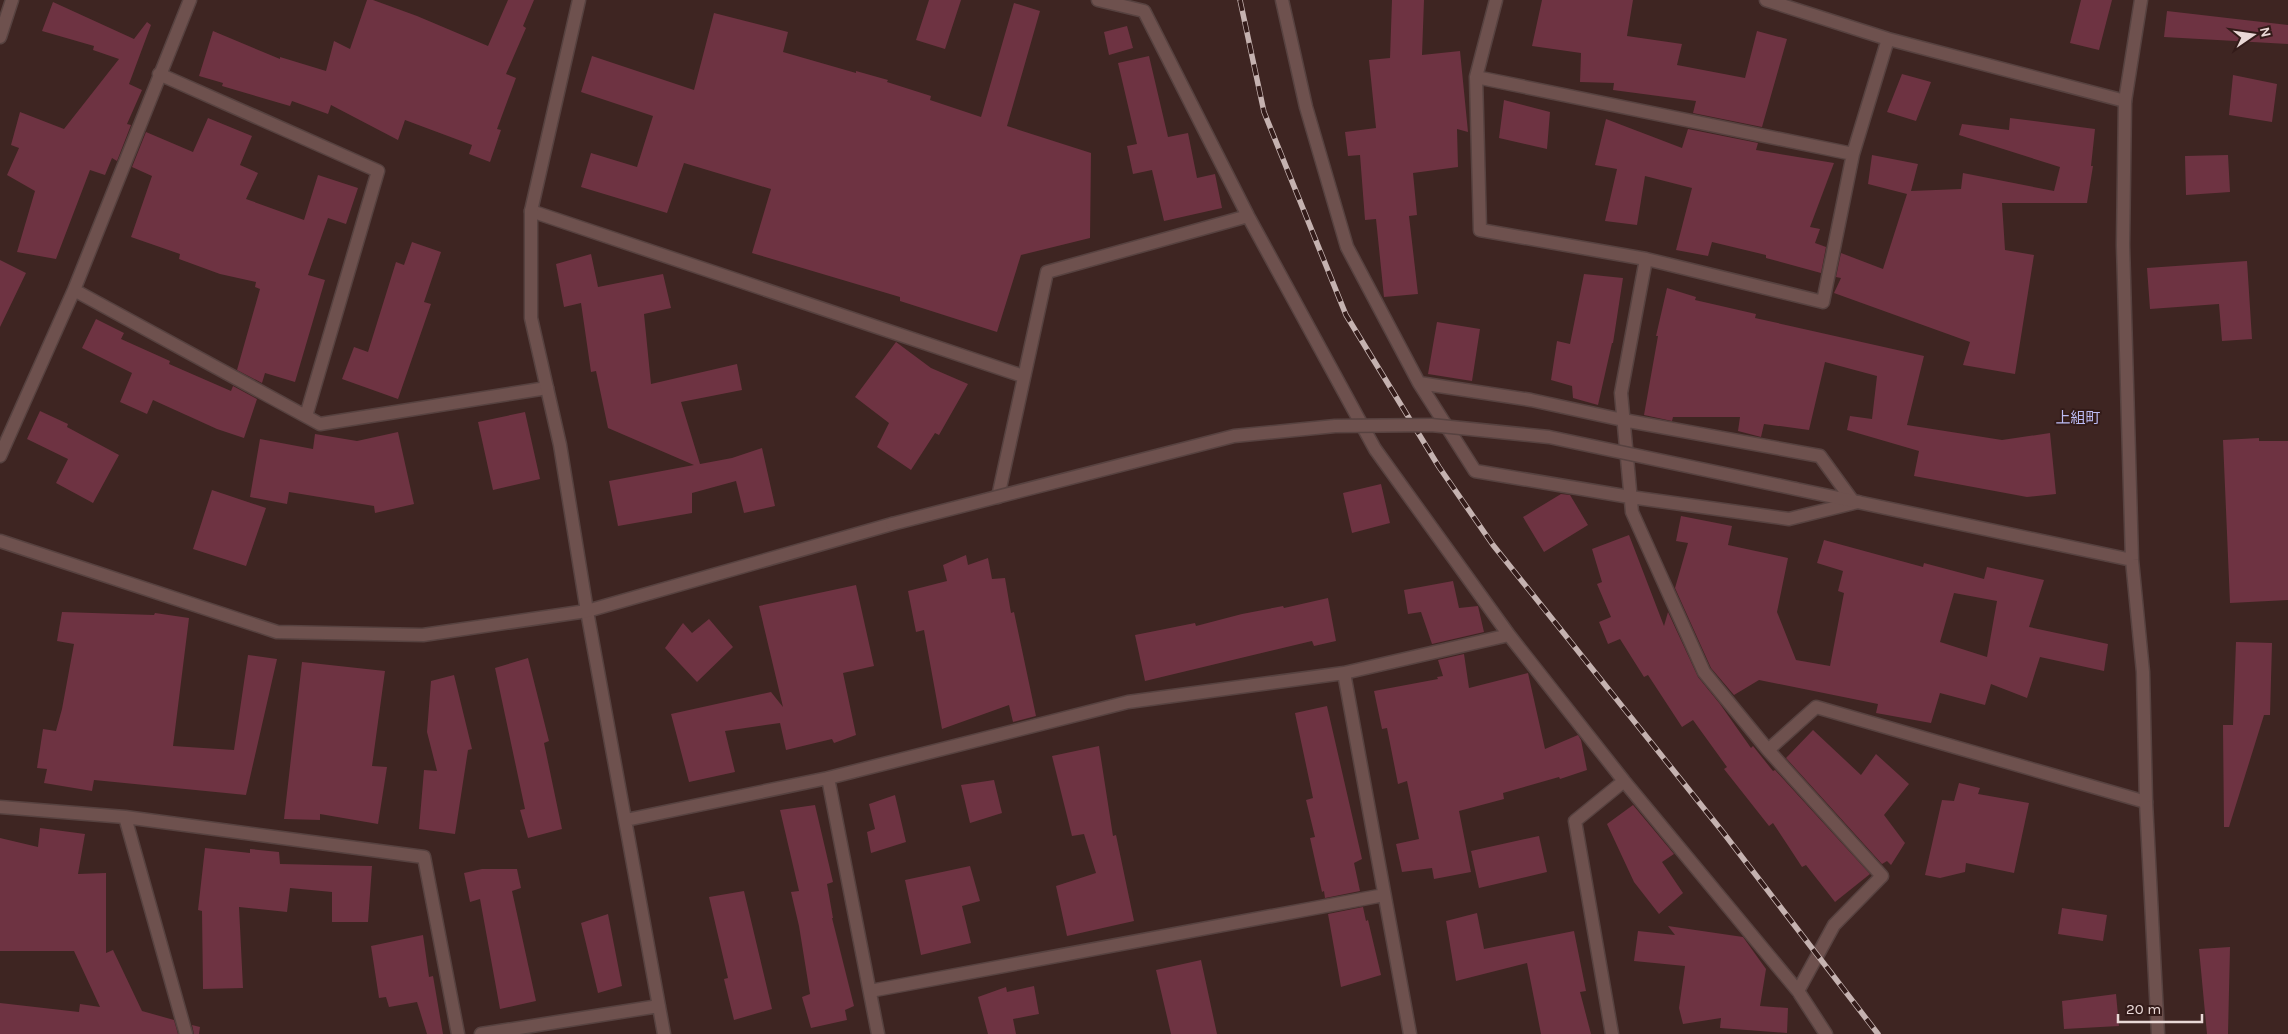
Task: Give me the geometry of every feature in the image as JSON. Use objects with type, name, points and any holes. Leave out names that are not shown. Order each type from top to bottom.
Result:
[{"type":"street","points":[[0,37],[12,0]]},
{"type":"street","points":[[0,456],[74,290],[190,0]]},
{"type":"street","points":[[579,0],[531,211],[531,318],[560,445],[587,611],[664,1034]]},
{"type":"street","points":[[1098,0],[1144,11],[1248,216],[1375,449],[1509,635],[1624,781],[1798,991],[1826,1034]]},
{"type":"street","points":[[1282,0],[1306,107],[1346,247],[1419,383],[1475,471],[1630,497],[1789,519],[1855,501]]},
{"type":"street","points":[[1496,0],[1476,77],[1480,230],[1646,259],[1823,302],[1853,154],[1888,39]]},
{"type":"street","points":[[1766,0],[1888,39],[2125,101]]},
{"type":"street","points":[[2141,0],[2125,101],[2123,245],[2132,560],[2143,672],[2146,802],[2158,1034]]},
{"type":"street","points":[[159,74],[378,171],[306,416]]},
{"type":"street","points":[[1476,77],[1853,154]]},
{"type":"street","points":[[531,211],[1023,376]]},
{"type":"street","points":[[998,497],[1047,272],[1248,216]]},
{"type":"street","points":[[1646,259],[1621,393],[1632,512],[1704,672],[1768,750],[1882,876],[1834,925],[1798,991]]},
{"type":"street","points":[[74,290],[320,424],[547,388]]},
{"type":"street","points":[[1419,383],[1531,400],[1623,420],[1820,456],[1855,501]]},
{"type":"street","points":[[0,541],[277,632],[423,635],[587,611],[892,524],[1234,436],[1354,425],[1431,425],[1549,437],[2132,560]]},
{"type":"street","points":[[626,820],[828,778],[1128,702],[1344,672],[1509,635]]},
{"type":"street","points":[[1344,672],[1410,1034]]},
{"type":"street","points":[[1768,750],[1816,707],[2146,802]]},
{"type":"street","points":[[828,778],[878,1034]]},
{"type":"street","points":[[1612,1034],[1574,821],[1624,781]]},
{"type":"street","points":[[0,808],[125,817],[424,857],[458,1034]]},
{"type":"street","points":[[125,817],[186,1034]]},
{"type":"street","points":[[870,991],[1384,895]]},
{"type":"street","points":[[480,1034],[659,1006]]},
{"type":"building","points":[[367,0],[373,0],[417,16],[488,46],[508,0],[534,0],[523,26],[526,28],[506,74],[516,78],[497,129],[501,130],[490,162],[469,154],[472,145],[405,120],[398,140],[331,105],[328,114],[292,101],[290,106],[222,86],[223,83],[199,76],[213,31],[280,59],[280,57],[326,71],[334,41],[350,49]]},
{"type":"building","points":[[929,0],[961,0],[945,49],[916,40]]},
{"type":"building","points":[[1392,0],[1424,0],[1422,55],[1460,51],[1468,132],[1457,129],[1458,167],[1413,173],[1417,215],[1409,216],[1418,294],[1384,297],[1376,219],[1365,220],[1360,155],[1348,156],[1345,132],[1376,128],[1369,60],[1390,58]]},
{"type":"building","points":[[1542,0],[1633,0],[1627,36],[1682,44],[1677,65],[1745,78],[1757,31],[1787,39],[1762,127],[1693,113],[1696,101],[1613,90],[1614,83],[1580,82],[1581,53],[1532,46]]},
{"type":"building","points":[[2081,0],[2112,0],[2099,50],[2070,43]]},
{"type":"building","points":[[53,2],[134,39],[147,22],[151,25],[129,84],[142,90],[127,124],[131,125],[117,161],[112,158],[105,175],[90,170],[56,259],[17,252],[35,191],[7,175],[19,148],[11,145],[20,112],[64,129],[119,59],[93,50],[94,46],[42,31]]},
{"type":"building","points":[[1014,3],[1040,11],[1007,126],[1091,153],[1090,238],[1021,255],[997,332],[900,301],[900,297],[752,253],[771,189],[684,163],[667,213],[581,187],[591,153],[637,167],[653,116],[581,92],[592,56],[694,90],[714,13],[788,32],[783,52],[888,80],[887,82],[931,96],[930,100],[981,117]]},
{"type":"building","points":[[2167,11],[2288,25],[2288,44],[2164,37]]},
{"type":"building","points":[[1127,26],[1133,48],[1109,55],[1104,32]]},
{"type":"building","points":[[1149,56],[1168,137],[1188,133],[1197,178],[1215,174],[1222,208],[1164,221],[1152,170],[1133,174],[1127,146],[1137,144],[1118,63]]},
{"type":"building","points":[[1902,74],[1931,82],[1916,121],[1887,112]]},
{"type":"building","points":[[2233,75],[2277,84],[2272,122],[2229,115]]},
{"type":"building","points":[[1504,100],[1550,112],[1547,149],[1499,138]]},
{"type":"building","points":[[208,118],[252,136],[240,165],[258,173],[246,199],[304,220],[318,175],[358,188],[346,224],[328,218],[308,275],[325,280],[295,382],[265,373],[262,383],[237,370],[260,289],[255,287],[256,282],[220,274],[179,259],[180,254],[131,237],[152,176],[132,167],[146,132],[193,152]]},
{"type":"building","points":[[2010,118],[2095,129],[2091,166],[2093,166],[2087,203],[2002,203],[2005,250],[2034,255],[2015,374],[1963,365],[1970,342],[1834,293],[1841,278],[1836,277],[1841,253],[1883,269],[1907,194],[1868,184],[1872,155],[1918,164],[1911,191],[1961,189],[1963,173],[2054,191],[2060,167],[1959,135],[1962,124],[2009,130]]},
{"type":"building","points":[[1606,119],[1682,148],[1688,129],[1758,143],[1756,150],[1834,163],[1810,227],[1820,229],[1815,243],[1826,247],[1821,273],[1766,258],[1766,255],[1712,242],[1708,256],[1676,250],[1692,188],[1645,176],[1637,225],[1605,221],[1617,169],[1595,165]]},
{"type":"building","points":[[2228,155],[2230,192],[2186,195],[2185,156]]},
{"type":"building","points":[[412,242],[441,252],[424,302],[431,304],[398,399],[342,379],[354,347],[368,352],[396,262],[404,265]]},
{"type":"building","points":[[591,254],[598,287],[663,274],[671,308],[644,314],[651,384],[737,364],[742,390],[681,402],[700,464],[732,458],[762,448],[775,506],[744,513],[736,481],[692,493],[692,513],[618,526],[609,481],[694,465],[608,428],[596,371],[591,372],[581,303],[564,307],[556,264]]},
{"type":"building","points":[[0,260],[26,273],[0,327]]},
{"type":"building","points":[[2247,261],[2252,339],[2222,341],[2219,304],[2150,309],[2147,268]]},
{"type":"building","points":[[1584,274],[1623,278],[1613,343],[1598,405],[1573,398],[1572,386],[1551,380],[1557,341],[1570,344]]},
{"type":"building","points":[[1667,288],[1696,297],[1695,300],[1756,314],[1755,318],[1924,356],[1907,425],[2002,440],[2050,433],[2056,494],[2027,497],[1914,476],[1919,451],[1847,430],[1850,416],[1872,419],[1877,376],[1825,362],[1809,430],[1764,424],[1761,437],[1738,431],[1740,417],[1673,417],[1672,421],[1644,415],[1658,336],[1656,336]]},
{"type":"building","points":[[96,319],[124,333],[121,339],[170,361],[169,364],[231,391],[233,386],[257,399],[244,438],[217,429],[153,400],[147,414],[120,402],[132,373],[82,348]]},
{"type":"building","points":[[1437,322],[1480,329],[1472,381],[1428,374]]},
{"type":"building","points":[[896,342],[931,368],[968,384],[939,435],[935,433],[911,470],[877,447],[889,423],[855,397]]},
{"type":"building","points":[[40,411],[68,424],[67,427],[119,455],[93,503],[56,483],[68,459],[27,439]]},
{"type":"building","points":[[525,412],[540,479],[493,490],[478,422]]},
{"type":"building","points":[[398,432],[414,504],[375,513],[374,506],[289,492],[287,504],[250,497],[260,439],[313,449],[315,434],[357,441]]},
{"type":"building","points":[[2259,438],[2259,441],[2288,441],[2288,600],[2230,603],[2223,440]]},
{"type":"building","points":[[1381,484],[1390,523],[1352,533],[1343,493]]},
{"type":"building","points":[[212,490],[266,508],[246,566],[193,549]]},
{"type":"building","points":[[1561,494],[1570,495],[1588,525],[1544,552],[1523,517]]},
{"type":"building","points":[[1681,516],[1732,526],[1728,545],[1788,558],[1777,612],[1796,660],[1830,666],[1844,593],[1838,591],[1843,571],[1817,563],[1824,540],[1923,567],[1924,563],[1984,579],[1987,567],[2044,580],[2029,627],[2108,644],[2104,671],[2040,657],[2027,698],[1991,684],[1985,705],[1940,693],[1931,723],[1876,713],[1878,704],[1759,680],[1734,695],[1711,668],[1675,588],[1688,543],[1676,541]],"holes":[[[1954,593],[1997,601],[1987,657],[1940,642]]]},
{"type":"building","points":[[1629,535],[1664,626],[1668,612],[1698,677],[1751,748],[1753,746],[1773,771],[1775,770],[1870,874],[1835,902],[1806,865],[1802,867],[1773,823],[1769,826],[1724,769],[1727,767],[1693,720],[1682,727],[1648,675],[1644,677],[1620,639],[1608,644],[1599,622],[1611,617],[1597,584],[1602,582],[1592,549]]},
{"type":"building","points":[[966,555],[968,565],[988,558],[992,579],[1005,578],[1011,613],[1014,612],[1036,716],[1013,722],[1009,705],[942,729],[924,630],[916,632],[908,591],[947,581],[943,565]]},
{"type":"building","points":[[1453,581],[1459,608],[1478,606],[1484,632],[1432,644],[1421,612],[1408,614],[1404,590]]},
{"type":"building","points":[[856,585],[874,666],[843,673],[856,735],[834,743],[832,739],[786,750],[780,723],[725,731],[735,772],[689,782],[671,714],[771,692],[783,707],[759,606]]},
{"type":"building","points":[[1328,598],[1336,641],[1314,646],[1312,641],[1145,681],[1135,635],[1195,623],[1196,626],[1242,614],[1283,606],[1284,608]]},
{"type":"building","points":[[62,612],[154,615],[155,613],[189,618],[173,746],[234,750],[248,655],[277,659],[246,795],[94,780],[92,791],[44,783],[47,769],[37,768],[43,729],[56,731],[74,644],[57,641]]},
{"type":"building","points":[[709,619],[733,647],[697,682],[665,648],[683,623],[692,633]]},
{"type":"building","points":[[2236,642],[2272,643],[2270,715],[2264,715],[2229,827],[2224,827],[2223,725],[2233,725]]},
{"type":"building","points":[[1464,654],[1469,688],[1528,673],[1545,749],[1578,735],[1581,740],[1587,770],[1560,779],[1559,777],[1503,793],[1504,799],[1459,811],[1471,872],[1434,879],[1432,868],[1402,872],[1396,844],[1419,839],[1407,781],[1398,784],[1387,728],[1382,729],[1374,691],[1438,679],[1437,677],[1443,676],[1438,660]]},
{"type":"building","points":[[528,658],[549,741],[544,743],[562,829],[528,838],[520,810],[525,809],[495,668]]},
{"type":"building","points":[[302,662],[385,671],[372,766],[387,767],[378,824],[320,814],[320,820],[284,819]]},
{"type":"building","points":[[454,675],[472,749],[468,750],[455,834],[419,829],[424,770],[437,771],[427,732],[431,681]]},
{"type":"building","points":[[1327,706],[1362,859],[1354,863],[1360,891],[1325,898],[1310,838],[1315,837],[1306,800],[1313,798],[1295,713]]},
{"type":"building","points":[[1813,730],[1861,775],[1876,754],[1909,784],[1884,815],[1905,843],[1891,865],[1887,861],[1882,864],[1786,758]]},
{"type":"building","points":[[1099,746],[1113,836],[1116,835],[1134,921],[1067,936],[1056,886],[1096,873],[1084,834],[1072,836],[1052,756]]},
{"type":"building","points":[[994,780],[1002,813],[970,823],[961,785]]},
{"type":"building","points":[[1959,783],[1980,788],[1978,794],[2029,803],[2014,873],[1966,863],[1965,872],[1940,878],[1925,875],[1942,800],[1954,801]]},
{"type":"building","points":[[895,795],[906,842],[871,853],[867,832],[875,829],[869,804]]},
{"type":"building","points":[[815,805],[833,882],[827,884],[832,918],[854,1006],[845,1010],[847,1020],[811,1028],[802,997],[810,994],[799,926],[791,892],[799,891],[780,810]]},
{"type":"building","points":[[1633,805],[1674,854],[1662,862],[1683,893],[1659,914],[1634,882],[1607,824]]},
{"type":"building","points":[[40,828],[85,834],[78,874],[106,873],[106,953],[113,950],[142,1011],[174,1020],[178,1034],[0,1034],[0,1003],[79,1012],[80,1004],[100,1007],[74,951],[0,951],[0,838],[38,847]]},
{"type":"building","points":[[1539,836],[1547,872],[1479,888],[1471,851]]},
{"type":"building","points":[[205,848],[250,853],[250,849],[279,852],[280,864],[372,866],[368,922],[332,922],[332,892],[290,888],[287,912],[239,907],[243,988],[203,989],[202,911],[198,910]]},
{"type":"building","points":[[970,866],[980,901],[962,906],[971,943],[921,955],[905,880]]},
{"type":"building","points":[[482,869],[517,869],[521,888],[512,891],[536,1001],[500,1009],[480,899],[470,902],[464,873]]},
{"type":"building","points":[[744,891],[772,1009],[734,1020],[724,979],[728,978],[709,897]]},
{"type":"building","points":[[1363,907],[1366,921],[1368,920],[1381,975],[1341,987],[1328,914]]},
{"type":"building","points":[[2062,908],[2107,915],[2103,941],[2058,934]]},
{"type":"building","points":[[1477,913],[1484,949],[1574,931],[1586,991],[1580,992],[1591,1034],[1541,1034],[1527,963],[1456,981],[1446,921]]},
{"type":"building","points":[[608,914],[622,986],[598,993],[581,923]]},
{"type":"building","points":[[1668,926],[1743,937],[1766,969],[1760,1006],[1788,1008],[1787,1033],[1720,1028],[1721,1018],[1683,1024],[1679,1008],[1685,966],[1634,961],[1638,931],[1675,935]]},
{"type":"building","points":[[423,935],[429,977],[433,976],[443,1034],[427,1034],[417,1002],[389,1007],[386,997],[379,998],[371,946]]},
{"type":"building","points":[[2230,947],[2228,1034],[2207,1034],[2199,949]]},
{"type":"building","points":[[1201,960],[1217,1034],[1171,1034],[1156,970]]},
{"type":"building","points":[[1034,986],[1039,1014],[1013,1019],[1016,1034],[988,1034],[978,997],[1006,987],[1007,992]]},
{"type":"building","points":[[2116,994],[2119,1026],[2064,1029],[2062,1001]]},
{"type":"building","points":[[192,1025],[200,1027],[199,1034],[194,1034]]},
{"type":"railway","points":[[1240,0],[1264,112],[1346,315],[1439,467],[1493,545],[1722,831],[1878,1034]]},
{"type":"district","name":"上組町","points":[[2078,418]]}]
